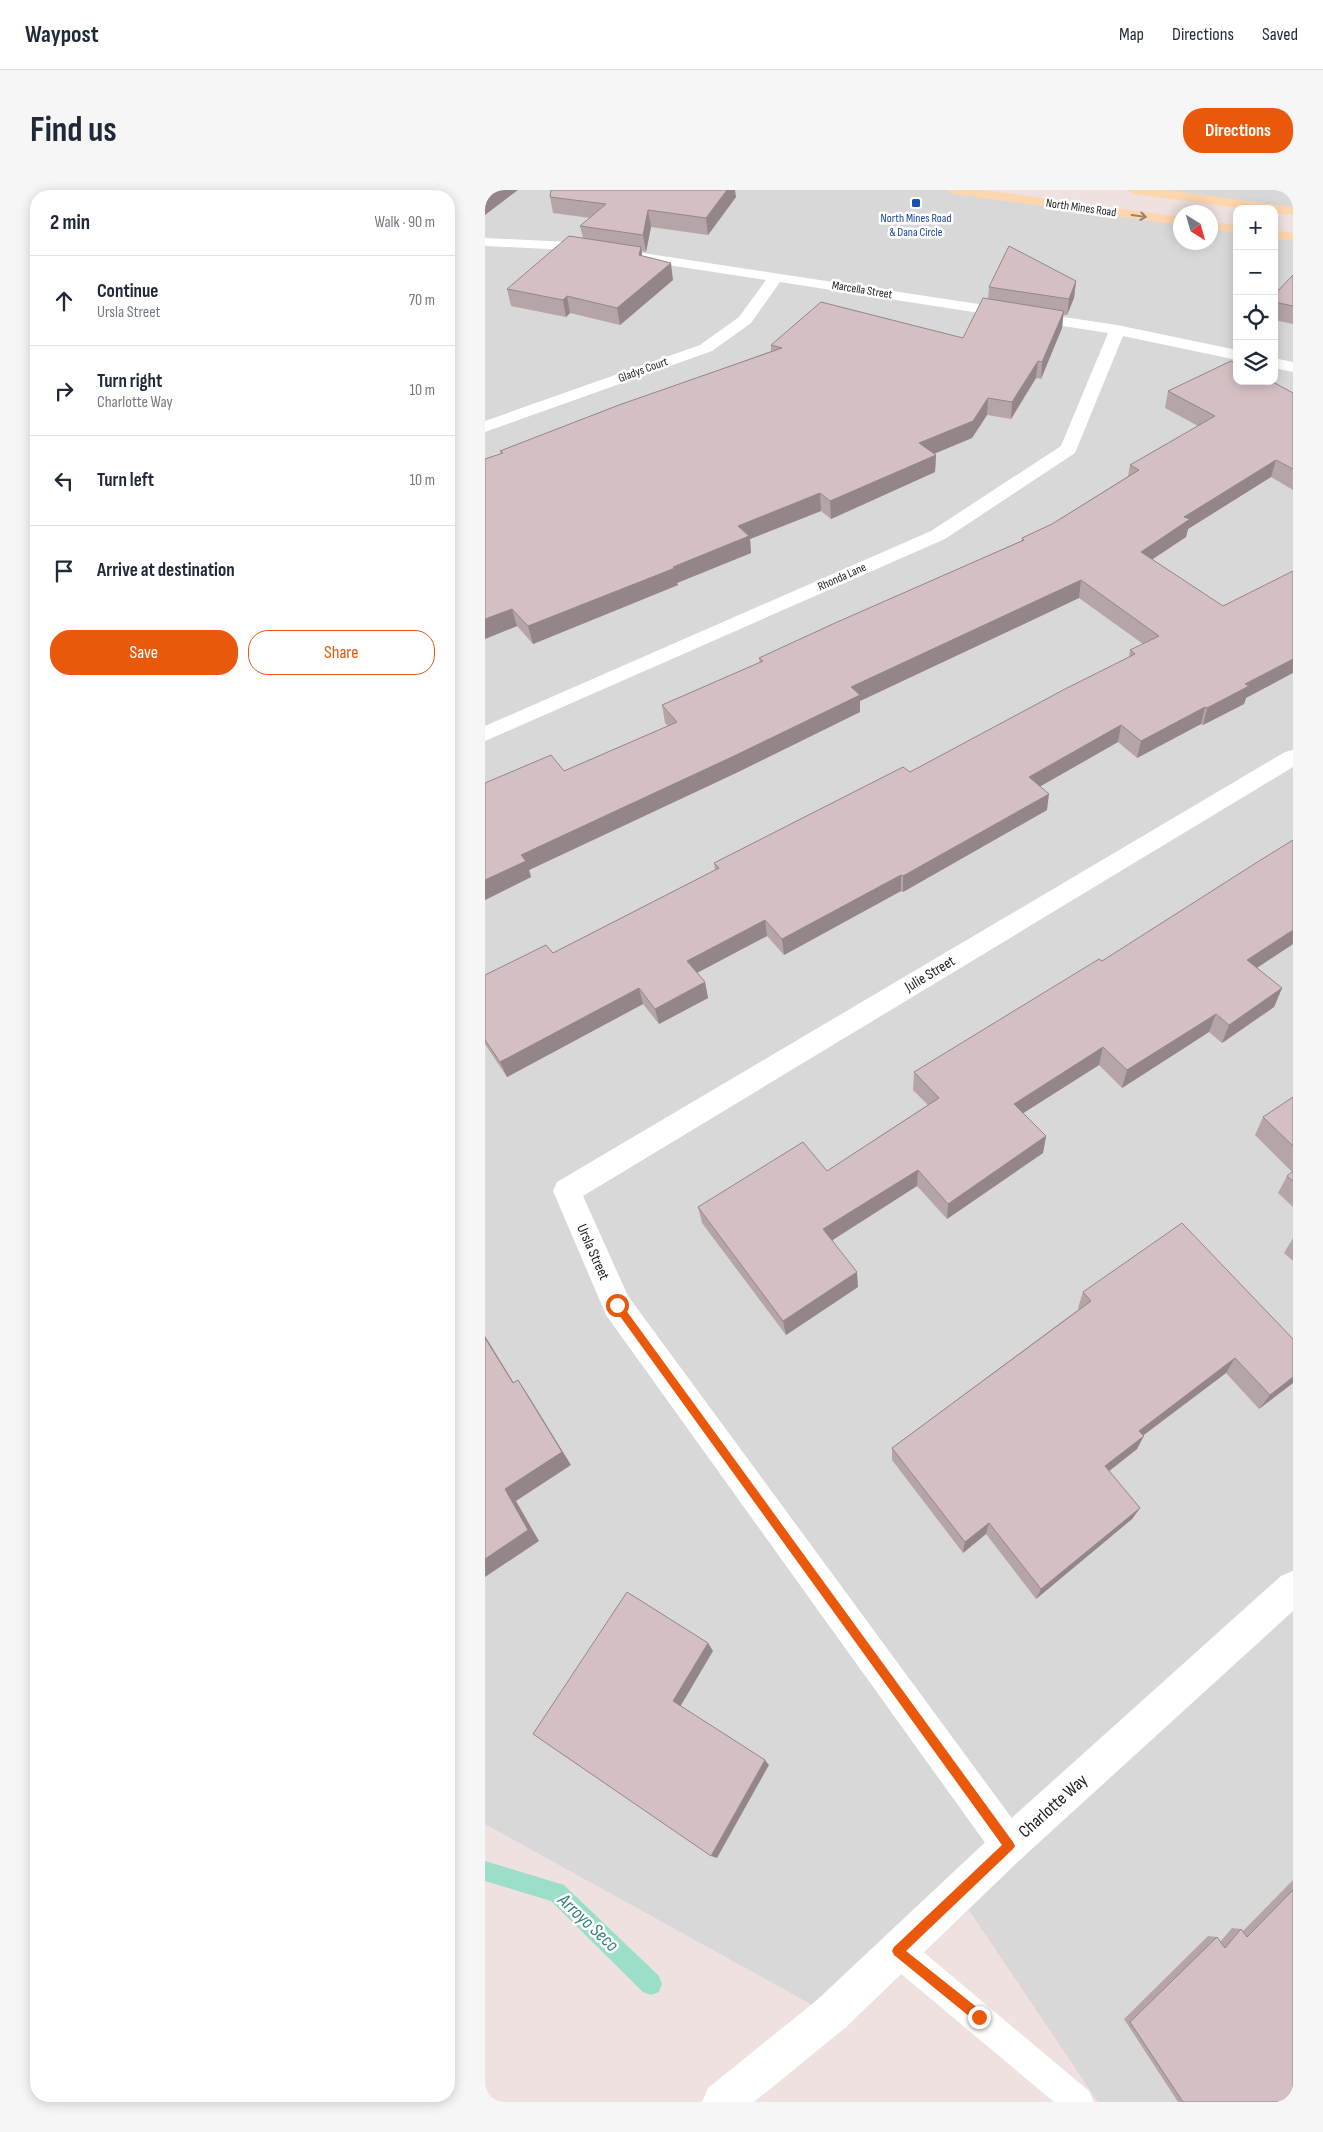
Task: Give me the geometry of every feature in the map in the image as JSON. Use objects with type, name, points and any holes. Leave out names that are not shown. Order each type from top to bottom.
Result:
[{"type":"main road","name":"North Mines Road","points":[[953,190],[1173,221]]},
{"type":"main road","points":[[1134,190],[1293,211]]},
{"type":"main road","points":[[1218,227],[1233,229]]},
{"type":"main road","points":[[1278,235],[1293,237]]},
{"type":"street","name":"Marcella Street","points":[[485,242],[570,246],[776,276],[1117,330],[1233,354]]},
{"type":"street","name":"Gladys Court","points":[[485,427],[706,348],[745,320],[776,276]]},
{"type":"street","name":"Rhonda Lane","points":[[485,734],[938,535],[1069,450],[1117,330]]},
{"type":"street","points":[[1278,364],[1293,367]]},
{"type":"street","name":"Julie Street","points":[[567,1191],[1293,757]]},
{"type":"street","name":"Ursla Street","points":[[567,1191],[617,1305],[1009,1846]]},
{"type":"street","name":"Charlotte Way","points":[[722,2102],[831,2014],[1009,1846],[1293,1588]]},
{"type":"lane","points":[[898,1951],[1078,2102]]},
{"type":"shaded area","points":[[485,190],[952,190],[1173,220],[1173,250],[1218,250],[1218,227],[1233,229],[1233,385],[1278,385],[1278,235],[1293,237],[1293,2102],[1098,2102],[952,1885],[816,2007],[485,1824]]},
{"type":"shaded area","points":[[1134,190],[1293,190],[1293,211],[1278,209],[1278,205],[1248,205]]},
{"type":"building","points":[[485,190],[493,190],[485,196]]},
{"type":"building","points":[[551,190],[727,190],[706,218],[648,210],[643,235],[580,226],[606,204],[550,197]]},
{"type":"building","points":[[569,236],[641,247],[639,255],[671,263],[617,308],[567,296],[563,300],[507,289]]},
{"type":"building","points":[[1009,246],[1076,281],[1069,299],[989,287]]},
{"type":"building","points":[[1293,275],[1293,306],[1278,303],[1278,291]]},
{"type":"building","points":[[983,298],[1064,311],[1042,362],[1038,361],[1012,402],[988,398],[973,421],[919,443],[936,455],[830,501],[820,493],[738,526],[749,536],[673,567],[675,568],[528,626],[512,609],[485,619],[485,459],[503,453],[500,451],[619,405],[782,348],[771,345],[821,302],[963,338]]},
{"type":"building","points":[[1231,361],[1233,362],[1233,385],[1278,385],[1293,393],[1293,469],[1276,460],[1184,517],[1190,519],[1141,552],[1223,606],[1293,571],[1293,659],[1245,684],[1249,686],[1141,741],[1121,725],[1029,777],[1049,794],[903,876],[901,875],[782,939],[765,920],[687,961],[705,982],[655,1009],[639,988],[500,1062],[485,1040],[485,975],[546,945],[553,953],[719,868],[714,863],[903,767],[910,772],[1065,689],[1135,654],[1130,650],[1159,636],[1081,580],[851,687],[860,695],[521,855],[526,861],[485,880],[485,783],[551,755],[564,771],[677,722],[662,705],[763,661],[759,658],[835,623],[1024,540],[1022,538],[1052,524],[1139,470],[1130,465],[1215,416],[1168,391]]},
{"type":"building","points":[[1293,840],[1293,930],[1247,960],[1282,988],[1229,1025],[1216,1014],[1127,1070],[1103,1047],[1014,1104],[1046,1136],[948,1204],[918,1170],[823,1229],[857,1272],[783,1321],[698,1207],[803,1142],[827,1171],[939,1098],[914,1072],[1099,959],[1102,961]]},
{"type":"building","points":[[1293,1097],[1293,1146],[1263,1117]]},
{"type":"building","points":[[1293,1171],[1293,1181],[1287,1176]]},
{"type":"building","points":[[1182,1223],[1293,1339],[1293,1377],[1270,1395],[1235,1358],[1139,1431],[1144,1436],[1105,1466],[1140,1508],[1041,1589],[989,1523],[965,1542],[892,1448],[1091,1301],[1083,1292]]},
{"type":"building","points":[[485,1338],[513,1383],[518,1380],[562,1452],[505,1489],[528,1530],[485,1559]]},
{"type":"building","points":[[627,1592],[708,1643],[673,1701],[765,1760],[711,1856],[533,1734]]},
{"type":"building","points":[[1293,1890],[1293,2102],[1183,2102],[1130,2022],[1217,1937],[1225,1948],[1241,1929],[1247,1937]]},
{"type":"waterway","name":"Arroyo Seco","points":[[485,1871],[557,1892],[651,1984]]},
{"type":"place","name":"North Mines Road & Dana Circle","points":[[916,203]]},
{"type":"route","points":[[617,1305],[1009,1846],[898,1951],[979,2017]]}]
